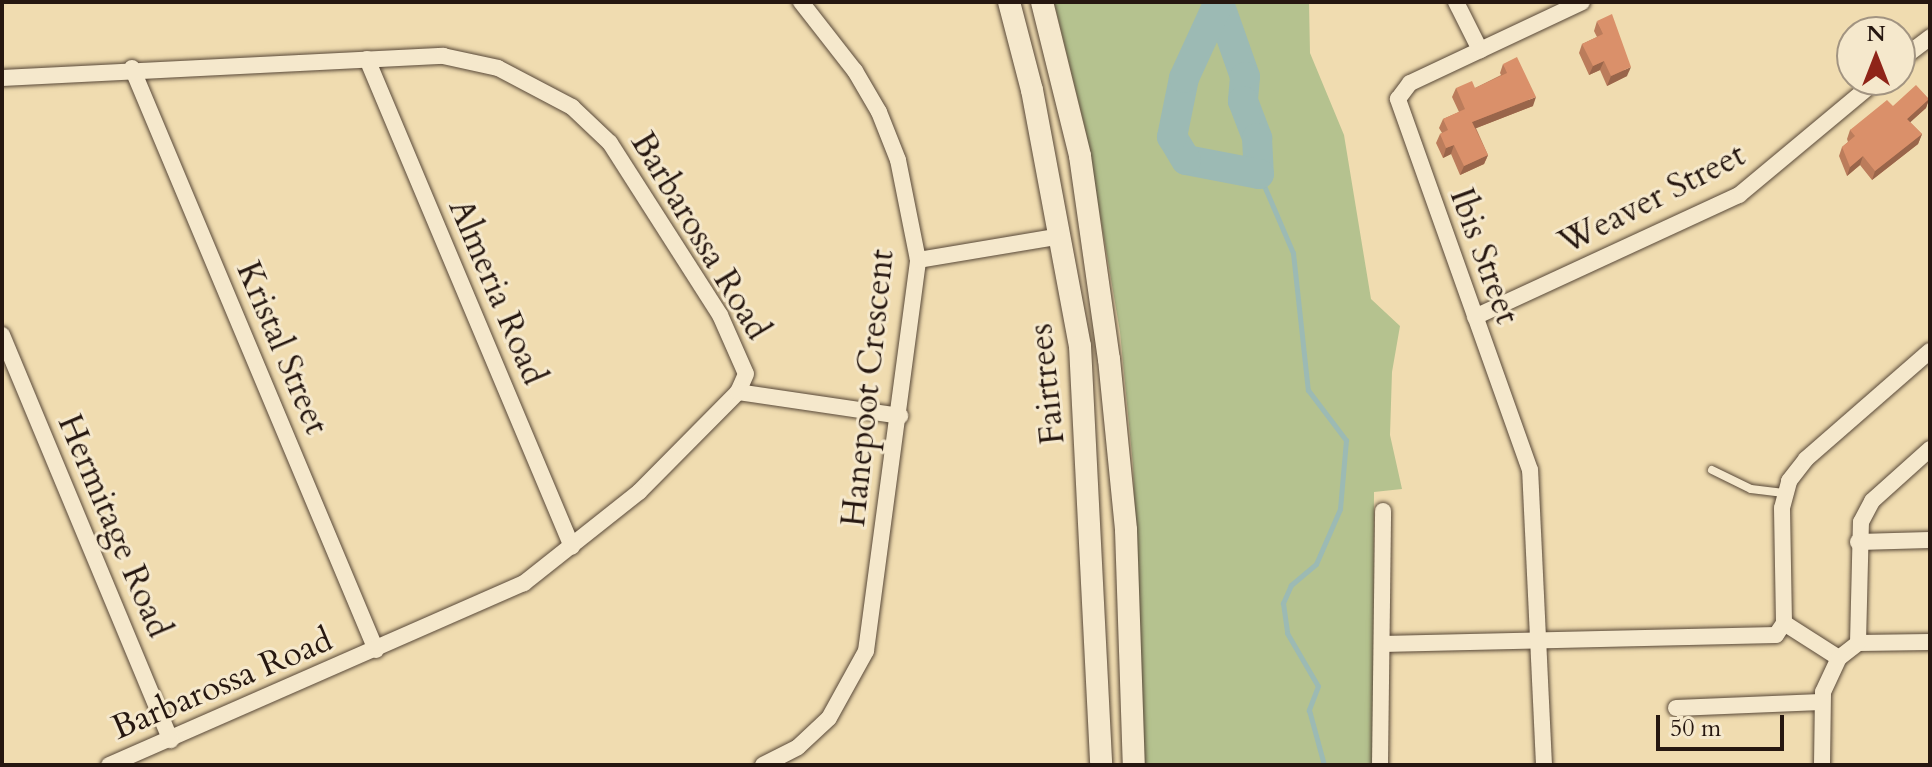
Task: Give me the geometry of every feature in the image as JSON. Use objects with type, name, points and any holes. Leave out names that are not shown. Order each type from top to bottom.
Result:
[{"type":"main road","name":"Fairtrees","points":[[1009,2],[1061,236],[1080,346],[1088,447],[1101,765]]},
{"type":"main road","name":"Fairtrees","points":[[1042,2],[1080,156],[1109,359],[1126,530],[1134,765]]},
{"type":"street","name":"Hanepoot Crescent","points":[[763,765],[798,747],[829,718],[866,651],[900,416],[918,260],[901,171],[879,112],[855,71],[801,2]]},
{"type":"street","points":[[1456,2],[1480,50]]},
{"type":"street","name":"Ibis Street","points":[[1544,765],[1541,642],[1530,470],[1397,105],[1399,93],[1410,83],[1582,2]]},
{"type":"street","name":"Barbarossa Road","points":[[2,78],[132,68],[443,56],[498,68],[536,84],[595,126],[720,315],[744,367],[746,380],[738,392],[639,492],[572,547],[500,597],[109,765]]},
{"type":"street","name":"Almeria Road","points":[[367,59],[572,547]]},
{"type":"street","name":"Kristal Street","points":[[132,68],[376,650]]},
{"type":"street","name":"Weaver Street","points":[[1475,317],[1739,195],[1858,96]]},
{"type":"street","points":[[918,260],[1061,236]]},
{"type":"street","name":"Hermitage Road","points":[[2,335],[171,740]]},
{"type":"street","points":[[1382,644],[1767,637],[1779,632],[1784,623],[1784,493],[1806,459],[1930,351]]},
{"type":"street","points":[[738,392],[900,416]]},
{"type":"street","points":[[1858,643],[1858,542],[1872,501],[1930,449]]},
{"type":"street","points":[[1380,765],[1383,511]]},
{"type":"street","points":[[1858,542],[1930,540]]},
{"type":"street","points":[[1784,623],[1839,658]]},
{"type":"street","points":[[1822,765],[1821,702],[1839,658],[1858,643],[1930,642]]},
{"type":"street","points":[[1676,708],[1821,702]]},
{"type":"lane","points":[[1712,470],[1751,489],[1784,493]]},
{"type":"green space","points":[[1054,2],[1309,2],[1310,53],[1344,135],[1371,299],[1400,326],[1392,372],[1390,435],[1402,489],[1374,492],[1373,765],[1144,765],[1133,465],[1120,332],[1086,132]]},
{"type":"building","points":[[1612,14],[1631,67],[1611,76],[1604,61],[1593,66],[1582,44],[1603,34],[1597,21]]},
{"type":"building","points":[[1517,57],[1536,97],[1472,122],[1488,155],[1464,166],[1454,145],[1446,148],[1440,134],[1448,130],[1443,119],[1465,109],[1456,88],[1472,81],[1475,88],[1507,73],[1503,64]]},
{"type":"building","points":[[1916,85],[1929,99],[1907,119],[1922,134],[1875,171],[1863,156],[1850,167],[1842,147],[1855,136],[1850,130],[1887,100],[1893,106],[1904,96],[1916,96]]},
{"type":"waterway","points":[[1219,2],[1184,78],[1172,137],[1186,160],[1259,174],[1257,138],[1243,101],[1245,77],[1219,3]]},
{"type":"waterway","points":[[1259,174],[1293,253],[1308,390],[1346,440],[1340,509],[1316,564],[1291,585],[1283,603],[1287,633],[1318,686],[1309,710],[1324,765]]}]
